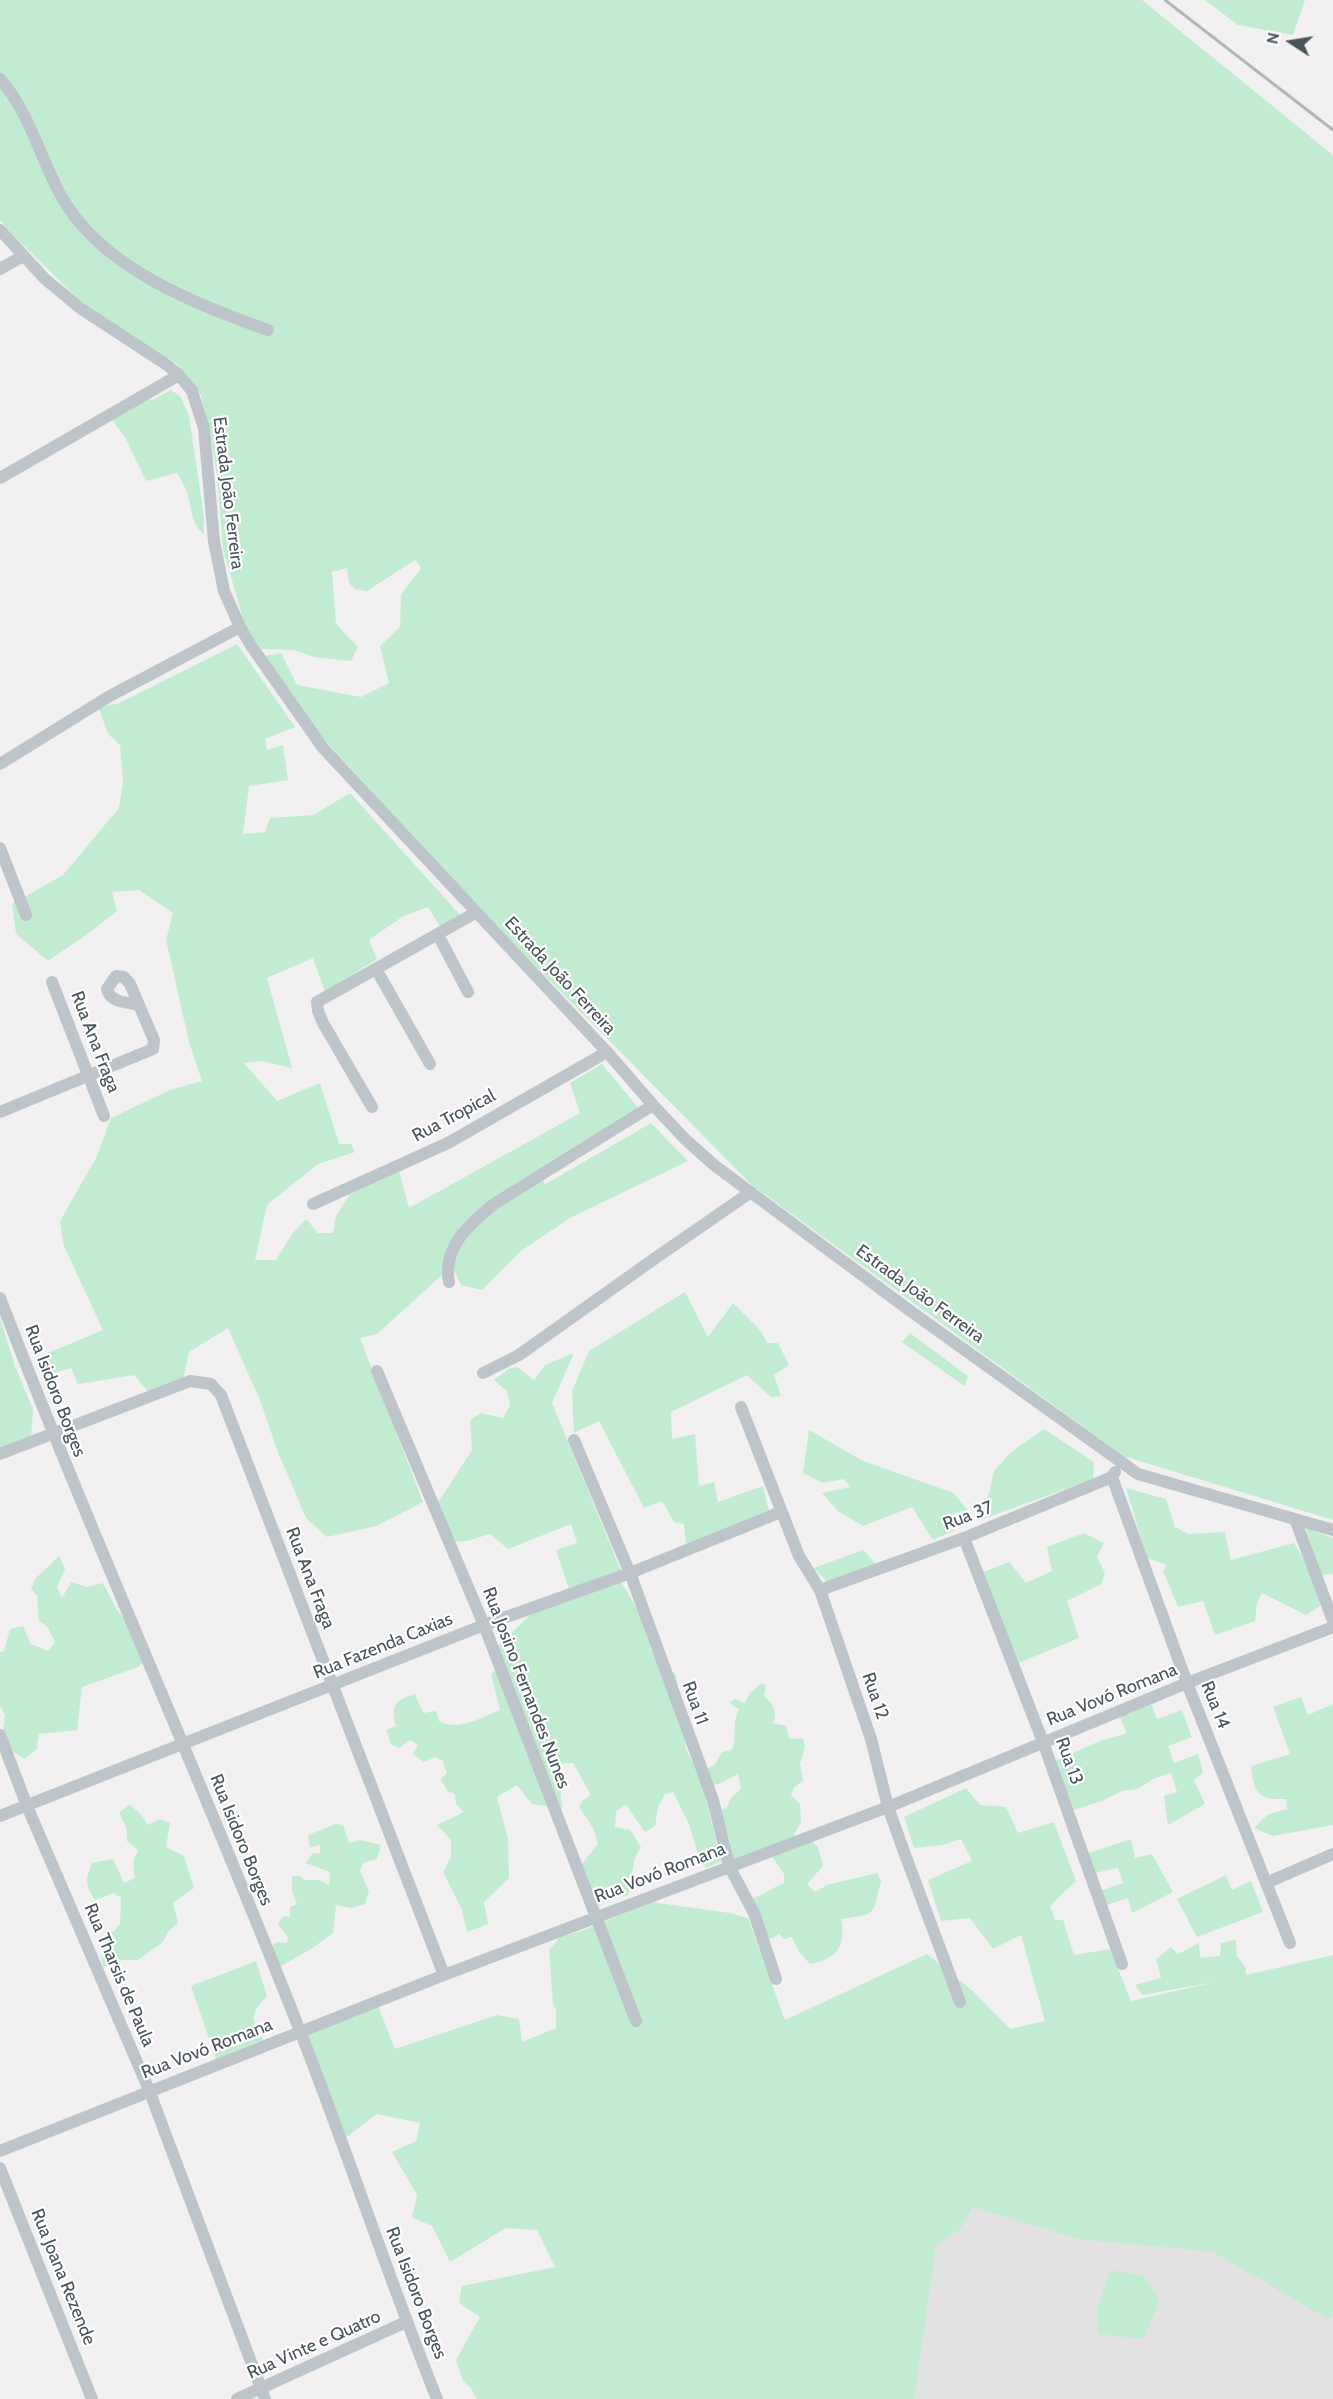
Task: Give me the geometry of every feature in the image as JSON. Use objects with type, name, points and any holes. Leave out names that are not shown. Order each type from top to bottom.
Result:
[{"type":"street","points":[[0,79],[26,115],[60,193],[94,240],[142,273],[201,306],[268,330]]},
{"type":"street","name":"Estrada João Ferreira","points":[[0,230],[45,279],[80,308],[160,359],[179,375],[192,391],[204,428],[217,561],[224,591],[240,627],[261,662],[323,748],[686,1139],[714,1165],[1138,1474],[1333,1530]]},
{"type":"street","points":[[0,269],[23,256]]},
{"type":"street","points":[[0,478],[179,375]]},
{"type":"street","points":[[0,764],[108,698],[240,627]]},
{"type":"street","points":[[0,848],[26,915]]},
{"type":"street","points":[[372,1107],[323,1023],[317,1007],[319,1000],[475,913]]},
{"type":"street","points":[[438,935],[468,992]]},
{"type":"street","points":[[376,969],[430,1064]]},
{"type":"street","name":"Rua Ana Fraga","points":[[52,982],[104,1116]]},
{"type":"street","points":[[0,1112],[153,1049],[154,1040],[139,1005]]},
{"type":"street","name":"Rua Tropical","points":[[313,1204],[447,1143],[607,1052]]},
{"type":"street","points":[[449,1282],[447,1261],[452,1249],[476,1219],[494,1204],[653,1105]]},
{"type":"street","points":[[483,1372],[519,1355],[752,1192]]},
{"type":"street","name":"Rua Isidoro Borges","points":[[0,1298],[52,1434],[183,1744],[300,2032],[406,2322],[437,2399]]},
{"type":"street","name":"Rua Josino Fernandes Nunes","points":[[377,1371],[484,1625],[636,2021]]},
{"type":"street","name":"Rua Ana Fraga","points":[[52,1434],[190,1381],[204,1381],[211,1384],[221,1395],[444,1975]]},
{"type":"street","name":"Rua 12","points":[[741,1407],[799,1556],[820,1590],[871,1739],[888,1807],[960,2002]]},
{"type":"street","points":[[0,1454],[52,1434]]},
{"type":"street","name":"Rua 11","points":[[574,1440],[630,1573],[713,1800],[729,1866],[754,1913],[776,1979]]},
{"type":"street","points":[[1112,1477],[1120,1462]]},
{"type":"street","name":"Rua 37","points":[[820,1590],[964,1538],[1112,1477]]},
{"type":"street","name":"Rua 14","points":[[1112,1477],[1187,1683],[1290,1942]]},
{"type":"street","name":"Rua Fazenda Caxias","points":[[0,1816],[484,1625],[630,1573],[781,1512]]},
{"type":"street","points":[[1295,1519],[1333,1621]]},
{"type":"street","name":"Rua 13","points":[[964,1538],[1043,1742],[1122,1964]]},
{"type":"street","name":"Rua Vovó Romana","points":[[0,2151],[149,2090],[444,1975],[888,1807],[1187,1683],[1333,1627]]},
{"type":"street","name":"Rua Tharsis de Paula","points":[[0,1735],[27,1806],[149,2090],[263,2394]]},
{"type":"street","points":[[1266,1883],[1333,1854]]},
{"type":"street","name":"Rua Joana Rezende","points":[[0,2168],[92,2399]]},
{"type":"street","name":"Rua Vinte e Quatro","points":[[237,2399],[263,2394],[406,2322]]},
{"type":"shaded area","points":[[1333,2040],[1333,2399],[726,2399],[634,2112]]},
{"type":"green space","points":[[0,0],[1142,0],[1333,155],[1333,1520],[1123,1456],[752,1185],[479,909],[324,739],[265,656],[281,653],[297,685],[361,697],[389,683],[380,646],[400,627],[401,595],[421,568],[415,560],[367,591],[355,589],[349,583],[347,568],[332,572],[336,624],[358,647],[351,661],[314,657],[294,650],[261,649],[245,626],[223,549],[217,475],[209,426],[200,393],[176,363],[130,336],[79,300],[0,220]]},
{"type":"green space","points":[[1205,0],[1305,0],[1293,35],[1238,25]]},
{"type":"green space","points":[[171,390],[181,397],[189,416],[204,517],[204,534],[196,525],[186,490],[177,473],[146,481],[125,437],[111,419],[146,399],[152,400]]},
{"type":"green space","points":[[237,644],[295,727],[265,739],[267,750],[283,745],[288,780],[249,786],[243,834],[265,832],[270,818],[313,815],[350,793],[462,917],[441,928],[428,907],[402,917],[369,940],[377,959],[325,992],[313,958],[267,978],[292,1068],[261,1061],[244,1063],[277,1101],[320,1083],[339,1144],[351,1144],[355,1152],[318,1164],[267,1205],[255,1260],[276,1260],[292,1234],[306,1219],[318,1233],[333,1233],[336,1216],[350,1194],[399,1171],[409,1208],[580,1113],[570,1083],[602,1064],[639,1109],[543,1168],[544,1185],[651,1123],[688,1161],[570,1218],[521,1251],[482,1290],[461,1285],[452,1266],[377,1334],[360,1338],[423,1502],[376,1526],[327,1537],[306,1518],[278,1452],[259,1398],[228,1328],[189,1352],[183,1380],[148,1392],[134,1375],[78,1384],[71,1368],[47,1375],[39,1373],[36,1358],[103,1330],[64,1246],[60,1221],[96,1158],[111,1118],[170,1090],[202,1081],[189,1042],[166,940],[173,913],[139,890],[112,892],[117,911],[48,961],[16,934],[12,904],[63,875],[119,808],[123,781],[120,745],[108,734],[98,706],[117,704]]},
{"type":"green space","points":[[685,1292],[708,1337],[733,1303],[759,1329],[768,1343],[778,1343],[789,1365],[774,1375],[781,1396],[771,1397],[747,1375],[671,1412],[672,1439],[695,1434],[699,1486],[714,1482],[718,1502],[763,1486],[769,1511],[686,1545],[684,1524],[674,1522],[662,1501],[644,1508],[599,1421],[574,1433],[572,1391],[589,1351]]},
{"type":"green space","points":[[0,1318],[15,1366],[33,1410],[31,1437],[0,1448]]},
{"type":"green space","points":[[910,1333],[968,1376],[964,1386],[902,1342]]},
{"type":"green space","points":[[574,1353],[552,1403],[622,1573],[569,1589],[556,1550],[577,1543],[571,1524],[508,1549],[490,1534],[467,1541],[452,1542],[437,1504],[472,1450],[470,1420],[481,1413],[503,1418],[510,1405],[507,1391],[494,1380],[510,1368],[517,1367],[534,1380],[545,1365]]},
{"type":"green space","points":[[1044,1429],[1094,1462],[1093,1479],[983,1519],[994,1471],[1011,1452]]},
{"type":"green space","points":[[809,1430],[863,1461],[954,1493],[967,1510],[952,1514],[955,1530],[933,1540],[912,1507],[863,1526],[838,1511],[822,1493],[850,1487],[844,1479],[823,1483],[803,1473]]},
{"type":"green space","points":[[1126,1488],[1166,1499],[1175,1527],[1188,1534],[1225,1532],[1231,1560],[1294,1543],[1315,1581],[1320,1606],[1306,1615],[1262,1593],[1257,1603],[1255,1621],[1215,1635],[1203,1601],[1178,1607],[1163,1571],[1167,1565],[1147,1558]]},
{"type":"green space","points":[[1306,1528],[1333,1538],[1333,1574],[1320,1575]]},
{"type":"green space","points":[[1084,1533],[1104,1543],[1097,1557],[1105,1573],[1101,1584],[1067,1601],[1079,1638],[1016,1664],[981,1573],[1009,1562],[1026,1583],[1052,1571],[1047,1547]]},
{"type":"green space","points":[[863,1550],[876,1564],[827,1582],[814,1568]]},
{"type":"green space","points":[[59,1556],[65,1569],[57,1587],[62,1598],[71,1582],[87,1587],[103,1583],[117,1610],[127,1622],[144,1661],[138,1667],[82,1687],[77,1730],[39,1734],[37,1749],[25,1759],[13,1752],[3,1731],[5,1715],[0,1706],[0,1652],[4,1651],[10,1629],[23,1626],[31,1644],[48,1651],[55,1642],[47,1626],[39,1621],[37,1596],[31,1589],[36,1578]]},
{"type":"green space","points":[[621,1582],[638,1610],[652,1652],[676,1675],[686,1749],[702,1782],[721,1861],[707,1868],[701,1864],[689,1824],[673,1792],[665,1794],[658,1807],[655,1826],[645,1832],[626,1805],[616,1811],[615,1827],[630,1830],[641,1847],[635,1858],[628,1895],[598,1906],[581,1865],[598,1844],[593,1828],[579,1807],[583,1800],[591,1795],[573,1763],[553,1764],[560,1784],[562,1808],[532,1804],[517,1785],[497,1797],[508,1839],[509,1878],[484,1902],[488,1924],[467,1932],[462,1910],[443,1872],[451,1857],[451,1840],[437,1825],[464,1812],[456,1804],[455,1794],[448,1791],[440,1779],[447,1773],[442,1760],[435,1757],[424,1762],[413,1754],[418,1745],[410,1740],[399,1748],[391,1744],[386,1730],[396,1726],[394,1709],[399,1701],[415,1694],[423,1713],[436,1711],[439,1721],[454,1725],[470,1722],[500,1710],[491,1674],[503,1663],[498,1646],[532,1613]]},
{"type":"green space","points":[[762,1683],[766,1686],[764,1696],[775,1711],[773,1723],[786,1726],[789,1738],[803,1739],[805,1747],[800,1764],[803,1781],[794,1787],[791,1795],[800,1804],[801,1822],[794,1835],[798,1845],[811,1840],[818,1847],[823,1866],[807,1884],[815,1892],[827,1885],[877,1873],[881,1881],[872,1911],[862,1916],[841,1919],[842,1937],[837,1950],[827,1959],[810,1964],[799,1952],[792,1937],[784,1939],[779,1934],[766,1939],[752,1898],[784,1883],[784,1874],[772,1856],[733,1859],[728,1853],[730,1842],[720,1810],[727,1808],[730,1799],[741,1789],[738,1774],[719,1784],[711,1785],[707,1769],[715,1764],[722,1752],[731,1750],[733,1746],[735,1721],[739,1709],[730,1702],[735,1699],[744,1703],[750,1693]]},
{"type":"green space","points":[[1301,1697],[1308,1715],[1333,1704],[1333,1825],[1273,1836],[1254,1828],[1267,1815],[1287,1809],[1286,1799],[1269,1798],[1259,1793],[1254,1783],[1251,1766],[1290,1754],[1273,1707]]},
{"type":"green space","points":[[1151,1704],[1157,1719],[1182,1710],[1192,1737],[1168,1746],[1174,1763],[1198,1754],[1203,1773],[1194,1780],[1205,1804],[1168,1825],[1164,1796],[1177,1792],[1171,1773],[1155,1778],[1137,1789],[1122,1791],[1102,1801],[1068,1812],[1053,1762],[1100,1741],[1127,1733],[1119,1715]]},
{"type":"green space","points":[[966,1788],[980,1805],[1006,1807],[1018,1833],[1054,1822],[1076,1881],[1050,1906],[1055,1920],[1063,1920],[1074,1955],[1110,1949],[1131,2001],[1215,1982],[1142,1995],[1135,1985],[1161,1978],[1156,1959],[1171,1947],[1178,1954],[1199,1943],[1200,1958],[1220,1956],[1221,1943],[1236,1940],[1237,1956],[1246,1968],[1246,1975],[1333,1955],[1333,2314],[1328,2319],[1213,2252],[1079,2239],[973,2207],[960,2229],[936,2245],[914,2399],[477,2399],[471,2388],[463,2381],[456,2360],[480,2317],[459,2303],[462,2286],[555,2267],[537,2230],[506,2228],[450,2262],[432,2226],[412,2217],[417,2195],[392,2152],[416,2141],[420,2123],[377,2114],[345,2138],[306,2034],[378,2006],[395,2049],[497,2015],[519,2019],[522,2042],[556,2028],[549,1950],[560,1937],[582,1931],[651,1902],[730,1913],[748,1918],[785,2020],[927,1954],[974,1992],[1010,2029],[1045,2021],[1021,1935],[993,1949],[970,1918],[941,1921],[928,1880],[972,1861],[961,1839],[942,1845],[914,1848],[904,1817]]},
{"type":"green space","points":[[130,1804],[144,1818],[147,1825],[160,1819],[170,1823],[166,1847],[184,1856],[194,1888],[173,1903],[178,1923],[168,1932],[163,1942],[138,1960],[121,1960],[103,1967],[104,1942],[120,1924],[121,1898],[114,1893],[95,1900],[89,1891],[87,1878],[92,1863],[113,1859],[124,1883],[135,1878],[133,1863],[138,1850],[127,1841],[126,1827],[119,1813]]},
{"type":"green space","points":[[336,1824],[343,1825],[349,1843],[360,1840],[381,1845],[377,1859],[363,1863],[360,1871],[369,1891],[365,1904],[351,1908],[336,1905],[333,1933],[281,1966],[269,1963],[264,1951],[277,1942],[287,1943],[288,1937],[278,1924],[283,1916],[290,1917],[290,1907],[297,1904],[292,1891],[292,1876],[300,1876],[304,1880],[319,1880],[329,1885],[330,1872],[306,1863],[312,1854],[320,1853],[320,1845],[310,1847],[308,1835]]},
{"type":"green space","points":[[1131,1839],[1135,1858],[1152,1854],[1173,1892],[1132,1913],[1128,1898],[1107,1905],[1097,1892],[1123,1883],[1118,1868],[1090,1874],[1083,1855]]},
{"type":"green space","points":[[1226,1875],[1232,1890],[1251,1881],[1263,1912],[1197,1937],[1177,1899]]},
{"type":"green space","points":[[256,1961],[267,1996],[257,2008],[254,2017],[263,2040],[216,2059],[191,1986]]},
{"type":"green space","points":[[1110,2270],[1144,2276],[1160,2301],[1143,2339],[1098,2334],[1097,2308]]},
{"type":"railway","points":[[1165,0],[1333,130]]}]
